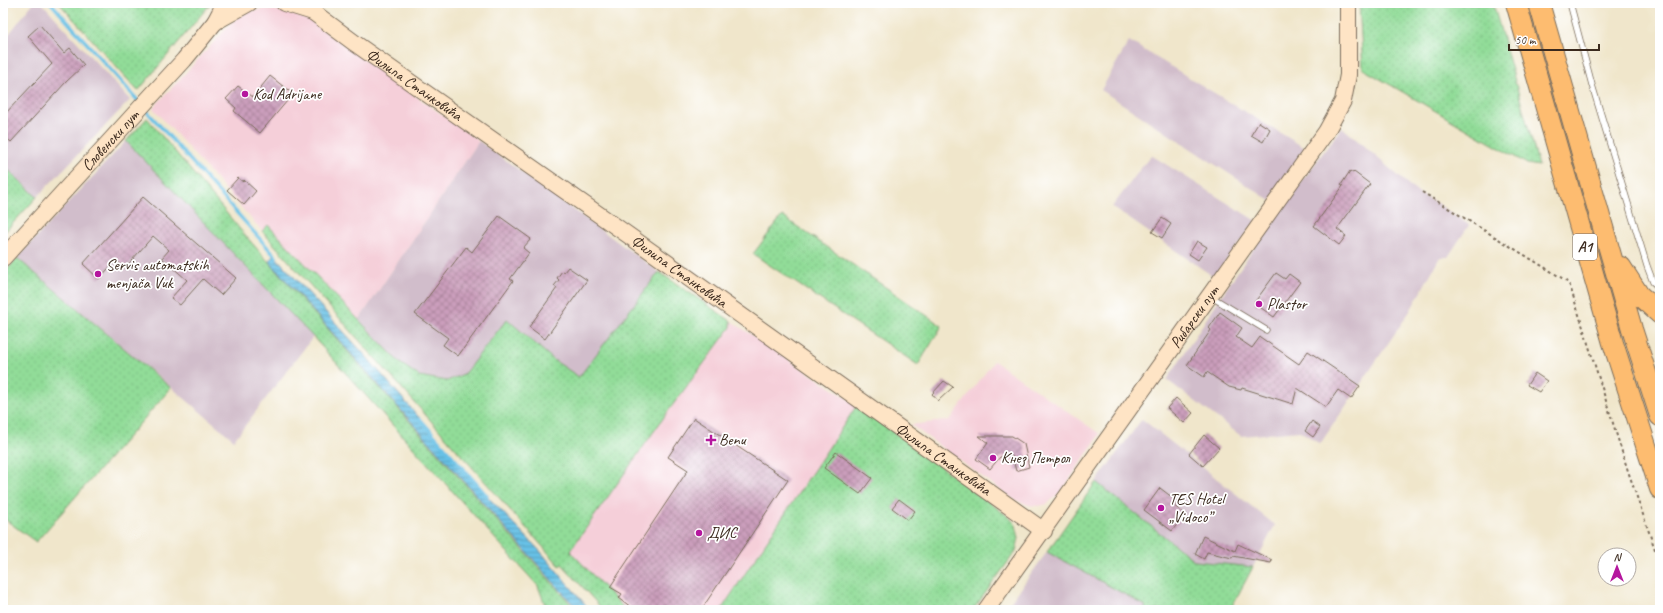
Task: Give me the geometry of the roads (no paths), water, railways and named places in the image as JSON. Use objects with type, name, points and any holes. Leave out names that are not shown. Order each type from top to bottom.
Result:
[{"type":"highway","name":"A1","points":[[1516,3],[1613,343],[1660,489]]},
{"type":"highway","name":"A1","points":[[1539,3],[1606,240],[1660,416]]},
{"type":"highway","points":[[1606,240],[1632,286],[1647,303],[1660,314]]},
{"type":"main road","name":"Словенски пут","points":[[3,258],[184,60],[215,22],[225,3]]},
{"type":"main road","name":"Словенски пут","points":[[215,22],[249,3]]},
{"type":"main road","name":"Филипа Станковића","points":[[284,3],[310,8],[356,44],[622,230],[1044,531]]},
{"type":"main road","name":"Рибарски пут","points":[[986,610],[1044,531],[1326,132],[1342,101],[1348,75],[1348,3]]},
{"type":"lane","points":[[1570,3],[1647,266],[1653,282],[1660,288]]},
{"type":"lane","points":[[1210,296],[1266,330]]},
{"type":"water","points":[[274,255],[364,354],[488,497],[541,552],[590,610],[578,610],[269,261]]},
{"type":"waterway","points":[[51,3],[140,103]]},
{"type":"waterway","points":[[145,109],[276,257]]},
{"type":"waterway","points":[[420,419],[487,496]]},
{"type":"place","name":"Kod Adrijane","points":[[245,94]]},
{"type":"place","name":"Servis automatskih menjača Vuk","points":[[98,274]]},
{"type":"place","name":"Plastor","points":[[1259,304]]},
{"type":"place","name":"Benu","points":[[711,440]]},
{"type":"place","name":"Кнез Петрол","points":[[993,458]]},
{"type":"place","name":"TES Hotel „Vidoco”","points":[[1161,508]]},
{"type":"place","name":"ДИС","points":[[699,533]]}]
